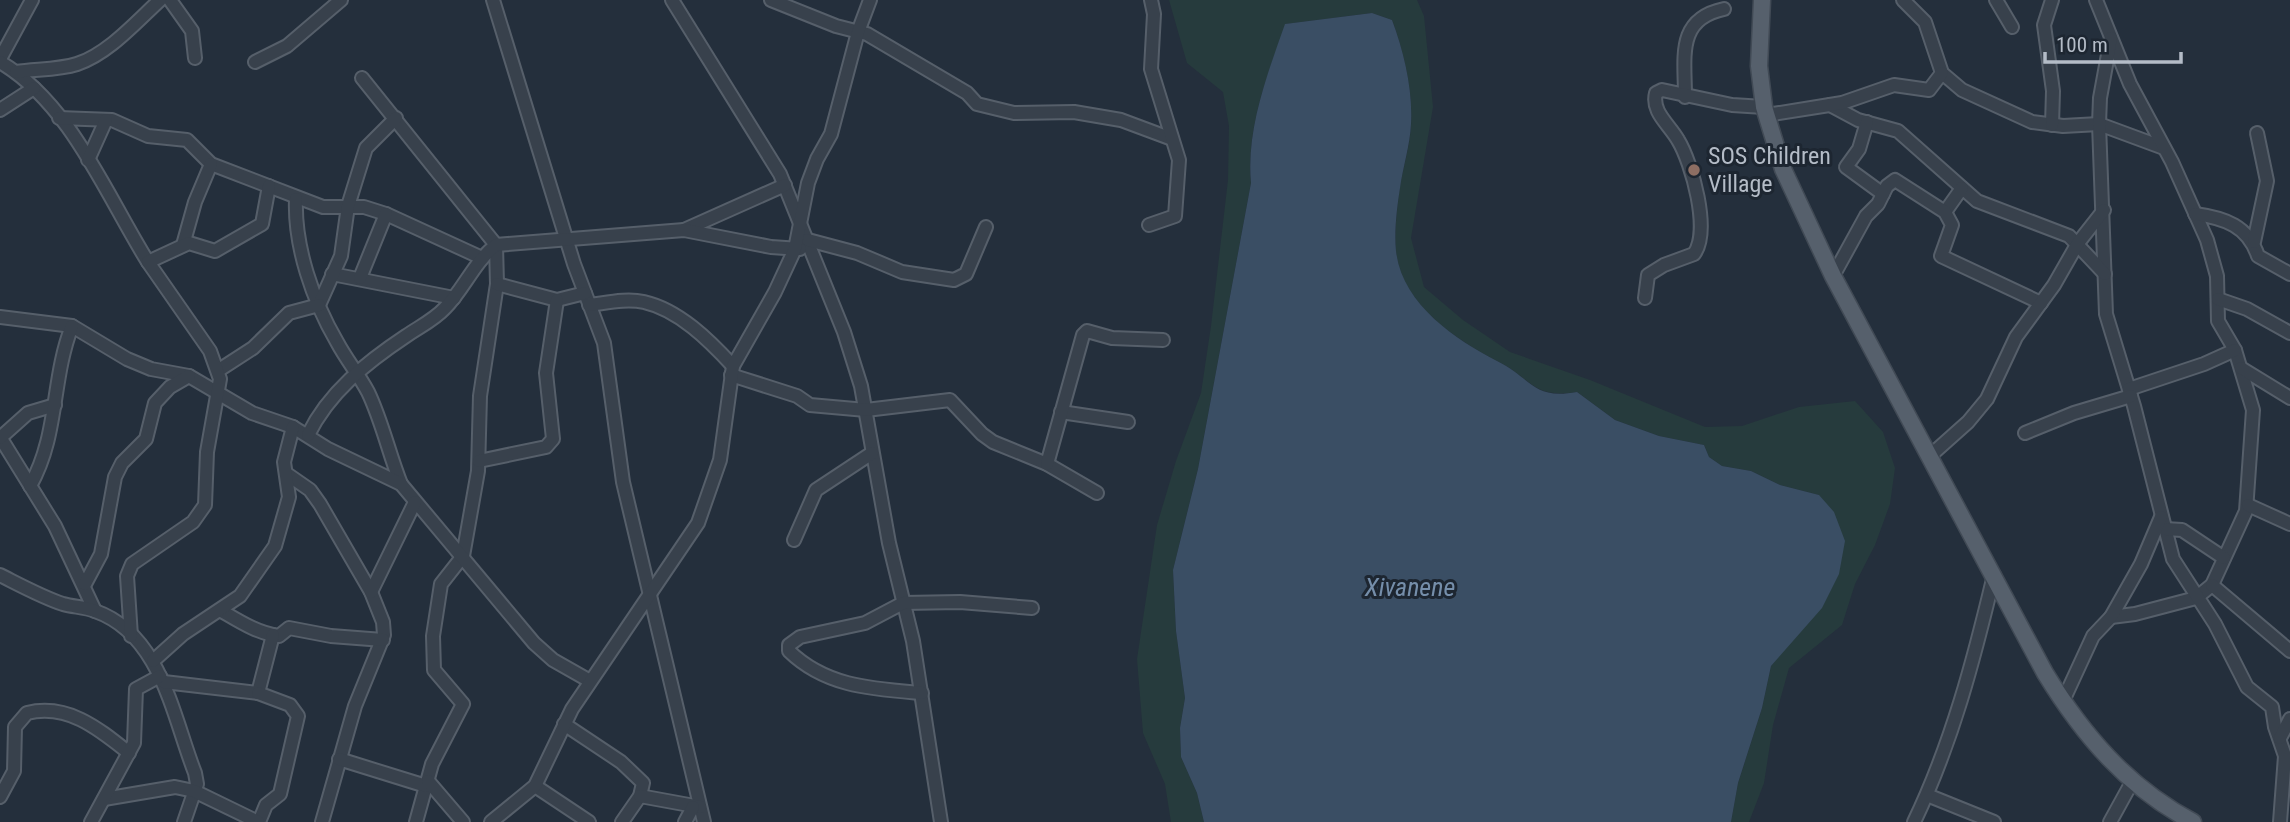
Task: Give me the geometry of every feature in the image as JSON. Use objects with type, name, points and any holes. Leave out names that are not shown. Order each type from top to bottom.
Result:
[{"type":"main road","points":[[1762,0],[1759,66],[1765,111],[1783,169],[1833,276],[2063,701],[2088,738],[2132,782],[2193,822]]},
{"type":"street","points":[[32,0],[0,60],[34,88],[60,118],[148,262],[210,351],[219,370],[207,452],[205,505],[192,522],[132,564],[127,576],[131,636]]},
{"type":"street","points":[[16,72],[64,66],[89,59],[116,40],[159,0]]},
{"type":"street","points":[[170,0],[192,30],[195,58]]},
{"type":"street","points":[[672,0],[785,185],[844,332],[866,410],[872,453],[922,693],[930,766],[941,822]]},
{"type":"street","points":[[771,0],[858,32],[967,93],[977,104],[1014,113],[1074,112],[1121,120],[1172,139]]},
{"type":"street","points":[[491,822],[535,786],[564,724],[590,681],[698,523],[708,500],[726,430],[732,370],[775,292],[795,249],[802,225],[808,183],[831,134],[858,32],[870,0]]},
{"type":"street","points":[[1149,225],[1176,214],[1179,160],[1150,69],[1154,15],[1151,0]]},
{"type":"street","points":[[1903,0],[1924,22],[1942,73],[1962,90],[2032,122],[2052,125],[2099,124],[2164,148]]},
{"type":"street","points":[[1996,0],[2012,27]]},
{"type":"street","points":[[2052,0],[2044,25],[2053,91],[2052,125]]},
{"type":"street","points":[[2096,0],[2139,103],[2195,214],[2214,263],[2219,326],[2235,350],[2253,410],[2248,505],[2212,585],[2196,598],[2111,617]]},
{"type":"street","points":[[255,62],[287,46],[334,1]]},
{"type":"street","points":[[490,1],[566,240],[604,343],[623,482],[696,807],[704,822]]},
{"type":"street","points":[[1685,96],[1686,40],[1692,24],[1705,14],[1724,9]]},
{"type":"street","points":[[2111,38],[2100,98],[2099,124],[2109,324],[2178,572],[2216,624],[2246,687],[2272,707],[2275,727],[2285,756],[2287,779],[2280,822]]},
{"type":"street","points":[[1645,298],[1648,275],[1664,265],[1694,254],[1699,245],[1702,227],[1683,149],[1656,108],[1656,93],[1662,90],[1765,111],[1830,105],[1857,99],[1894,85],[1929,90],[1942,73]]},
{"type":"street","points":[[362,78],[496,245],[497,284],[480,396],[479,461],[463,556],[441,584],[433,636],[434,670],[463,704],[438,750],[416,822]]},
{"type":"street","points":[[0,110],[34,88]]},
{"type":"street","points":[[1830,105],[1867,122],[1893,128],[1986,206],[2051,228],[2078,243],[2105,274]]},
{"type":"street","points":[[60,118],[106,120],[121,123],[148,136],[192,142],[200,156],[211,164],[296,199],[323,207],[348,206],[386,214],[482,258]]},
{"type":"street","points":[[319,305],[343,247],[348,206],[366,148],[396,118]]},
{"type":"street","points":[[88,160],[106,120]]},
{"type":"street","points":[[1867,122],[1859,149],[1846,167],[1883,194]]},
{"type":"street","points":[[2257,133],[2267,181],[2255,242],[2258,256],[2290,274]]},
{"type":"street","points":[[183,245],[195,202],[211,164]]},
{"type":"street","points":[[1833,276],[1866,216],[1887,186],[1895,180],[1945,212],[1952,225],[1941,256],[2041,303]]},
{"type":"street","points":[[684,230],[785,185]]},
{"type":"street","points":[[148,262],[189,243],[214,252],[262,224],[269,186]]},
{"type":"street","points":[[1945,212],[1962,188]]},
{"type":"street","points":[[296,199],[295,217],[319,305],[338,345],[357,373],[375,409],[401,484],[534,643],[553,660],[590,681]]},
{"type":"street","points":[[1931,455],[1968,422],[1987,399],[1997,383],[2010,347],[2078,243],[2104,210]]},
{"type":"street","points":[[360,278],[386,214]]},
{"type":"street","points":[[2195,214],[2227,220],[2255,242]]},
{"type":"street","points":[[308,435],[327,402],[357,373],[432,319],[454,298],[482,258],[496,245],[684,230],[795,249],[809,244],[857,253],[902,272],[954,280],[967,274],[985,226]]},
{"type":"street","points":[[332,274],[454,298]]},
{"type":"street","points":[[497,284],[557,300],[643,301],[664,309],[683,320],[732,370],[797,396],[810,405],[866,410],[950,400],[993,442],[1046,464],[1097,493]]},
{"type":"street","points":[[2217,299],[2239,305],[2290,333]]},
{"type":"street","points":[[479,461],[550,444],[553,439],[546,373],[557,300]]},
{"type":"street","points":[[219,370],[253,348],[289,313],[319,305]]},
{"type":"street","points":[[0,317],[72,326],[141,365],[189,376],[217,390],[252,413],[308,435],[328,449],[401,484]]},
{"type":"street","points":[[30,486],[43,460],[55,405],[58,366],[72,326]]},
{"type":"street","points":[[1046,464],[1083,335],[1087,331],[1112,338],[1163,340]]},
{"type":"street","points":[[2025,433],[2211,362],[2235,350]]},
{"type":"street","points":[[2241,368],[2290,398]]},
{"type":"street","points":[[85,584],[101,555],[114,477],[122,463],[146,439],[155,403],[170,387],[189,376]]},
{"type":"street","points":[[55,405],[28,413],[0,437],[55,526],[85,584],[95,611]]},
{"type":"street","points":[[1061,412],[1128,422]]},
{"type":"street","points":[[153,661],[183,634],[240,596],[275,546],[289,497],[284,462],[293,428]]},
{"type":"street","points":[[794,540],[816,490],[872,453]]},
{"type":"street","points":[[287,474],[310,490],[320,503],[371,592],[383,622],[383,640],[355,706],[322,822]]},
{"type":"street","points":[[371,592],[415,502]]},
{"type":"street","points":[[2248,505],[2290,524]]},
{"type":"street","points":[[2163,523],[2182,530],[2224,558]]},
{"type":"street","points":[[2063,701],[2093,636],[2111,617],[2163,523]]},
{"type":"street","points":[[0,575],[62,603],[95,611],[131,636],[153,661],[162,679],[195,773],[194,791],[184,822]]},
{"type":"street","points":[[1914,822],[1927,795],[1978,643],[1994,575]]},
{"type":"street","points":[[2212,585],[2290,651]]},
{"type":"street","points":[[922,693],[832,681],[789,651],[791,641],[865,623],[903,603],[960,602],[1032,608]]},
{"type":"street","points":[[220,610],[247,626],[273,635],[279,636],[289,628],[331,636],[383,640]]},
{"type":"street","points":[[258,694],[273,635]]},
{"type":"street","points":[[91,822],[129,753],[136,733],[136,689],[141,683],[162,679],[258,694],[290,705],[298,716],[280,794],[266,804],[258,822],[194,791],[157,788],[104,799]]},
{"type":"street","points":[[0,797],[14,771],[15,727],[27,713],[49,711],[69,714],[88,723],[129,753]]},
{"type":"street","points":[[2280,738],[2290,719]]},
{"type":"street","points":[[564,724],[639,778],[644,789],[622,822]]},
{"type":"street","points":[[339,759],[427,784],[463,822]]},
{"type":"street","points":[[2110,822],[2132,782]]},
{"type":"street","points":[[535,786],[589,822]]},
{"type":"street","points":[[1927,795],[1994,822]]},
{"type":"street","points":[[640,796],[696,807]]},
{"type":"street","points":[[685,822],[696,807]]},
{"type":"green space","points":[[1169,0],[1417,0],[1424,16],[1433,107],[1411,238],[1424,287],[1463,320],[1510,352],[1590,380],[1705,427],[1742,426],[1799,407],[1855,401],[1883,432],[1895,468],[1890,504],[1875,545],[1855,584],[1842,625],[1789,668],[1773,725],[1764,783],[1749,822],[1731,822],[1738,783],[1762,708],[1771,666],[1792,639],[1819,495],[1780,485],[1751,471],[1722,466],[1709,457],[1704,445],[1659,436],[1615,420],[1577,392],[1551,393],[1541,390],[1448,331],[1420,304],[1400,271],[1395,245],[1399,193],[1410,133],[1409,85],[1392,20],[1372,13],[1286,24],[1260,102],[1252,143],[1251,183],[1198,469],[1173,570],[1176,631],[1185,698],[1180,728],[1181,757],[1197,793],[1204,822],[1171,822],[1165,784],[1143,733],[1137,659],[1157,525],[1176,461],[1201,393],[1228,180],[1229,126],[1223,92],[1187,63]]},
{"type":"water","name":"Xivanene","points":[[1372,13],[1392,20],[1409,85],[1410,132],[1398,203],[1396,251],[1400,270],[1408,287],[1433,318],[1464,342],[1541,390],[1562,394],[1577,392],[1615,420],[1659,436],[1704,445],[1709,457],[1722,466],[1751,471],[1780,485],[1819,495],[1834,512],[1845,541],[1839,574],[1822,608],[1771,666],[1762,708],[1738,783],[1731,822],[1204,822],[1197,793],[1181,757],[1180,728],[1185,698],[1176,631],[1173,570],[1198,469],[1251,183],[1252,143],[1259,103],[1285,24]]},
{"type":"place","name":"SOS Children Village","points":[[1694,170]]}]
